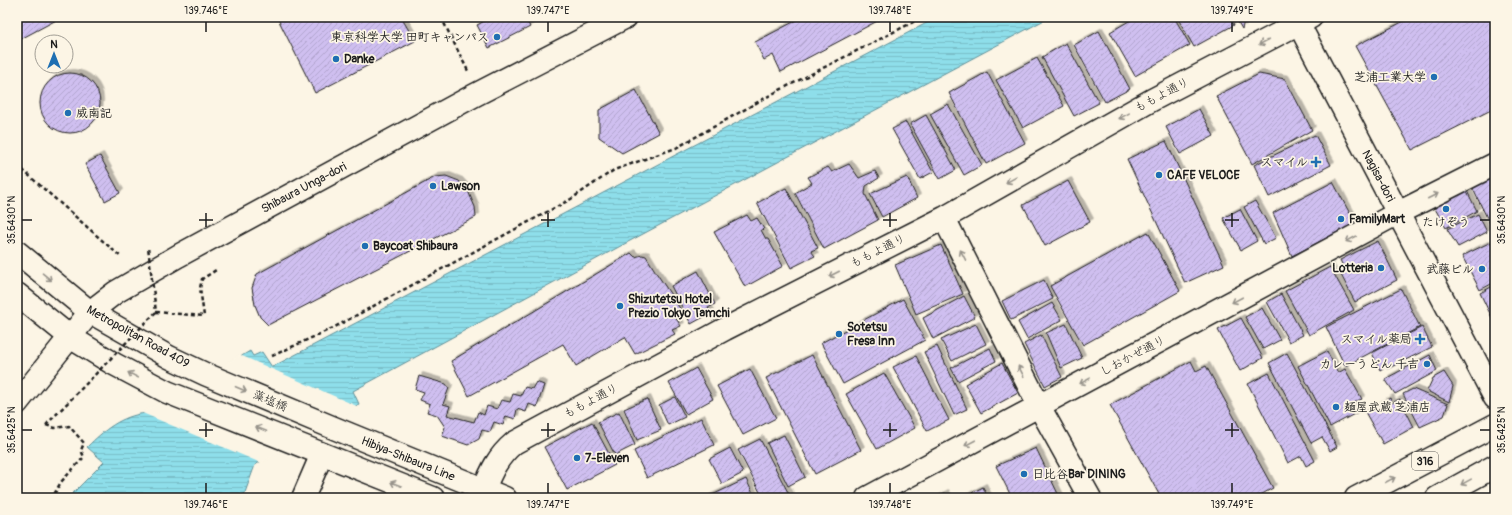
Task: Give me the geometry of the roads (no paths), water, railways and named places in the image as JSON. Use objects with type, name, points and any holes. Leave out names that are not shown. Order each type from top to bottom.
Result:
[{"type":"street","name":"Shibaura Unga-dori","points":[[17,403],[90,312],[116,292],[178,256],[475,95],[626,17]]},
{"type":"street","name":"Nagisa-dori","points":[[1301,19],[1398,214],[1495,398]]},
{"type":"street","name":"ももよ通り","points":[[482,494],[494,464],[514,443],[725,330],[944,218],[1152,100],[1301,19]]},
{"type":"street","name":"しおかぜ通り","points":[[867,498],[1398,214],[1495,164]]},
{"type":"street","points":[[944,218],[1039,406],[1090,498]]},
{"type":"street","name":"Metropolitan Road 409","points":[[17,252],[90,312],[150,346],[205,374]]},
{"type":"street","points":[[17,294],[70,337],[114,364],[167,392],[433,498]]},
{"type":"street","name":"藻塩橋","points":[[205,374],[334,428]]},
{"type":"street","name":"316","points":[[1356,498],[1495,425]]},
{"type":"street","name":"Hibiya-Shibaura Line","points":[[334,428],[482,494],[505,498]]},
{"type":"street","points":[[303,498],[322,454]]},
{"type":"street","points":[[1437,498],[1495,466]]},
{"type":"water","points":[[938,17],[1050,17],[628,242],[353,391],[359,404],[255,465],[243,498],[68,498],[104,462],[87,447],[100,435],[121,421],[129,417],[146,413],[250,351],[253,356],[262,352],[272,367]]},
{"type":"place","name":"東京科学大学 田町キャンパス","points":[[497,37]]},
{"type":"place","name":"Danke","points":[[336,59]]},
{"type":"place","name":"芝浦工業大学","points":[[1434,77]]},
{"type":"place","name":"威南記","points":[[68,113]]},
{"type":"place","name":"スマイル","points":[[1316,162]]},
{"type":"place","name":"CAFE VELOCE","points":[[1159,175]]},
{"type":"place","name":"Lawson","points":[[433,186]]},
{"type":"place","name":"たけぞう","points":[[1446,209]]},
{"type":"place","name":"FamilyMart","points":[[1341,219]]},
{"type":"place","name":"Baycoat Shibaura","points":[[365,246]]},
{"type":"place","name":"Lotteria","points":[[1381,268]]},
{"type":"place","name":"武藤ビル","points":[[1482,269]]},
{"type":"place","name":"Shizutetsu Hotel Prezio Tokyo Tamchi","points":[[620,306]]},
{"type":"place","name":"Sotetsu Fresa Inn","points":[[839,334]]},
{"type":"place","name":"スマイル薬局","points":[[1420,339]]},
{"type":"place","name":"カレーうどん 千吉","points":[[1427,364]]},
{"type":"place","name":"麺屋武蔵 芝浦店","points":[[1336,407]]},
{"type":"place","name":"7-Eleven","points":[[577,458]]},
{"type":"place","name":"日比谷Bar DINING","points":[[1024,474]]}]
